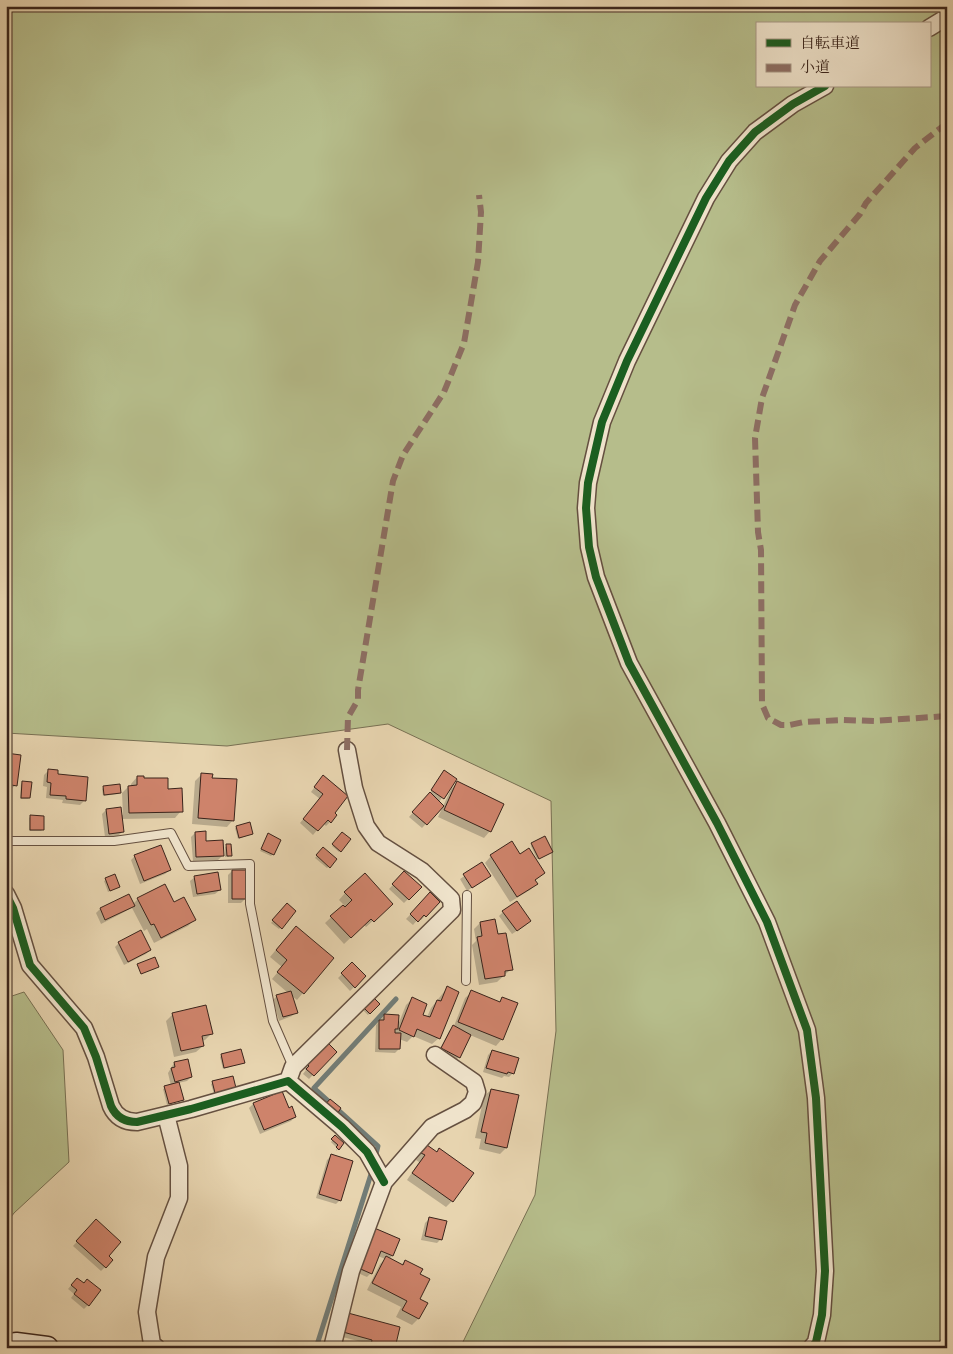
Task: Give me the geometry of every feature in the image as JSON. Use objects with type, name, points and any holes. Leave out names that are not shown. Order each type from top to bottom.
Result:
[{"type":"main road","points":[[6,1346],[16,1344],[47,1348]]},
{"type":"street","points":[[930,27],[947,17]]},
{"type":"street","points":[[811,1348],[816,1342],[822,1315],[825,1271],[816,1098],[807,1030],[766,922],[717,823],[629,663],[596,577],[589,548],[586,508],[588,483],[602,422],[627,361],[706,198],[729,161],[755,132],[793,104],[821,88]]},
{"type":"street","points":[[6,894],[30,965],[84,1028],[96,1056],[110,1106],[120,1118],[131,1122],[166,1115],[291,1074],[452,910],[451,899],[422,871],[378,843],[366,826],[354,788],[347,750]]},
{"type":"street","points":[[332,1348],[351,1271],[384,1182],[432,1127],[465,1110],[473,1103],[476,1092],[474,1082],[435,1055]]},
{"type":"street","points":[[291,1074],[367,1152],[384,1182]]},
{"type":"street","points":[[157,1348],[152,1344],[147,1312],[156,1257],[179,1198],[179,1166],[166,1115]]},
{"type":"lane","points":[[6,841],[114,842],[171,833],[188,866],[250,864],[250,904],[273,1021],[291,1074]]},
{"type":"lane","points":[[452,910],[467,895],[466,982]]},
{"type":"green space","points":[[6,6],[947,6],[947,1329],[936,1348],[815,1348],[790,1345],[785,1348],[460,1348],[535,1195],[556,1031],[551,801],[388,724],[227,746],[6,733]]},
{"type":"green space","points":[[24,992],[63,1050],[69,1162],[14,1213],[6,1224],[6,998]]},
{"type":"building","points":[[6,753],[21,755],[17,786],[6,784]]},
{"type":"building","points":[[48,769],[58,770],[58,774],[88,777],[86,801],[66,799],[66,796],[50,795],[51,783],[47,782]]},
{"type":"building","points":[[444,770],[457,779],[444,799],[431,790]]},
{"type":"building","points":[[201,773],[213,774],[212,778],[237,779],[234,821],[198,818]]},
{"type":"building","points":[[323,775],[348,796],[335,813],[337,815],[331,823],[328,820],[318,831],[303,819],[323,794],[314,787]]},
{"type":"building","points":[[137,776],[144,776],[144,778],[168,778],[168,789],[182,788],[183,812],[129,813],[128,786],[137,785]]},
{"type":"building","points":[[22,781],[32,782],[30,798],[21,798]]},
{"type":"building","points":[[457,781],[504,804],[491,832],[444,810]]},
{"type":"building","points":[[120,784],[121,793],[104,795],[103,786]]},
{"type":"building","points":[[430,792],[444,806],[427,825],[412,812]]},
{"type":"building","points":[[121,807],[124,832],[109,834],[106,809]]},
{"type":"building","points":[[30,815],[44,816],[44,830],[30,830]]},
{"type":"building","points":[[250,822],[253,834],[239,838],[236,826]]},
{"type":"building","points":[[206,831],[206,841],[223,840],[224,856],[196,857],[195,832]]},
{"type":"building","points":[[342,832],[351,839],[341,852],[332,844]]},
{"type":"building","points":[[268,833],[281,840],[274,855],[261,849]]},
{"type":"building","points":[[545,836],[553,852],[539,859],[531,843]]},
{"type":"building","points":[[512,841],[520,854],[529,848],[545,873],[535,880],[538,884],[517,897],[490,855]]},
{"type":"building","points":[[226,844],[231,844],[232,856],[227,856]]},
{"type":"building","points":[[161,845],[171,870],[144,881],[134,855]]},
{"type":"building","points":[[323,847],[337,859],[330,868],[316,855]]},
{"type":"building","points":[[482,862],[491,876],[472,888],[463,874]]},
{"type":"building","points":[[232,870],[247,870],[246,899],[232,899]]},
{"type":"building","points":[[404,871],[422,887],[409,900],[392,884]]},
{"type":"building","points":[[218,872],[221,890],[197,894],[194,876]]},
{"type":"building","points":[[365,873],[393,904],[374,922],[371,919],[351,938],[330,916],[343,905],[345,907],[352,900],[344,892]]},
{"type":"building","points":[[115,874],[120,887],[110,891],[105,878]]},
{"type":"building","points":[[165,884],[174,902],[184,897],[196,920],[161,938],[154,924],[151,925],[137,898]]},
{"type":"building","points":[[430,892],[440,902],[426,917],[424,915],[418,922],[410,914]]},
{"type":"building","points":[[129,894],[135,906],[105,920],[100,908]]},
{"type":"building","points":[[517,901],[531,921],[517,931],[502,911]]},
{"type":"building","points":[[287,903],[296,911],[282,929],[272,920]]},
{"type":"building","points":[[495,919],[498,934],[506,933],[513,970],[505,971],[505,976],[485,979],[477,937],[482,936],[480,922]]},
{"type":"building","points":[[296,926],[334,958],[304,994],[277,972],[287,960],[276,950]]},
{"type":"building","points":[[141,930],[151,950],[128,962],[118,942]]},
{"type":"building","points":[[155,957],[159,967],[141,974],[137,964]]},
{"type":"building","points":[[352,962],[366,976],[355,988],[341,973]]},
{"type":"building","points":[[447,986],[459,992],[440,1039],[417,1029],[414,1037],[399,1030],[412,997],[427,1004],[423,1015],[430,1017],[437,1000],[441,1001]]},
{"type":"building","points":[[471,990],[500,1002],[502,997],[518,1003],[503,1040],[458,1022]]},
{"type":"building","points":[[291,991],[298,1013],[283,1017],[276,995]]},
{"type":"building","points":[[373,997],[380,1004],[370,1014],[363,1007]]},
{"type":"building","points":[[206,1005],[213,1034],[202,1036],[204,1046],[181,1051],[172,1013]]},
{"type":"building","points":[[384,1014],[399,1015],[398,1029],[395,1029],[395,1033],[401,1033],[400,1049],[379,1049],[379,1020],[384,1020]]},
{"type":"building","points":[[453,1025],[471,1035],[460,1058],[441,1048]]},
{"type":"building","points":[[326,1041],[337,1052],[314,1076],[306,1069],[309,1066],[306,1063]]},
{"type":"building","points":[[241,1049],[245,1063],[224,1068],[221,1054]]},
{"type":"building","points":[[492,1050],[519,1058],[514,1074],[486,1068]]},
{"type":"building","points":[[188,1059],[192,1077],[175,1082],[171,1068],[175,1067],[174,1062]]},
{"type":"building","points":[[233,1076],[236,1088],[215,1093],[212,1081]]},
{"type":"building","points":[[179,1082],[184,1100],[169,1104],[164,1086]]},
{"type":"building","points":[[491,1089],[519,1095],[507,1148],[485,1143],[487,1133],[481,1132]]},
{"type":"building","points":[[282,1091],[289,1108],[292,1106],[296,1117],[264,1130],[253,1103]]},
{"type":"building","points":[[330,1099],[341,1108],[337,1114],[325,1105]]},
{"type":"building","points":[[335,1135],[344,1143],[339,1150],[336,1147],[338,1145],[331,1139]]},
{"type":"building","points":[[427,1145],[437,1152],[439,1148],[474,1173],[453,1202],[412,1173],[425,1155],[421,1153]]},
{"type":"building","points":[[331,1154],[353,1161],[341,1201],[319,1194]]},
{"type":"building","points":[[429,1217],[447,1221],[442,1240],[425,1236]]},
{"type":"building","points":[[96,1219],[121,1242],[109,1256],[113,1260],[106,1268],[76,1241]]},
{"type":"building","points":[[372,1227],[400,1239],[393,1256],[381,1251],[372,1274],[356,1267]]},
{"type":"building","points":[[386,1256],[403,1265],[405,1260],[423,1269],[420,1274],[430,1279],[420,1299],[428,1303],[419,1319],[402,1310],[407,1301],[372,1283]]},
{"type":"building","points":[[77,1278],[84,1283],[87,1279],[101,1290],[89,1306],[74,1294],[77,1290],[71,1285]]},
{"type":"building","points":[[348,1313],[400,1327],[395,1348],[381,1348],[371,1345],[372,1340],[343,1332]]},
{"type":"waterway","points":[[375,1158],[378,1146],[314,1088],[396,999]]},
{"type":"waterway","points":[[316,1348],[372,1171]]},
{"type":"marked path","points":[[947,123],[915,148],[866,203],[860,214],[820,261],[795,305],[762,398],[755,438],[758,532],[761,550],[762,704],[768,718],[781,725],[790,725],[804,722],[874,721],[947,716]]},
{"type":"marked path","points":[[347,750],[348,717],[358,700],[358,690],[393,481],[403,455],[444,392],[464,343],[478,262],[481,212],[479,195]]},
{"type":"cycle path","points":[[811,1348],[816,1342],[822,1315],[825,1271],[816,1098],[807,1030],[767,922],[717,823],[629,663],[596,577],[589,547],[586,508],[588,483],[602,422],[627,361],[706,198],[729,161],[755,132],[793,104],[821,88]]},
{"type":"cycle path","points":[[6,894],[13,908],[30,965],[84,1028],[96,1057],[111,1106],[118,1116],[125,1120],[137,1122],[191,1109],[288,1081],[342,1127],[367,1152],[384,1182]]}]
